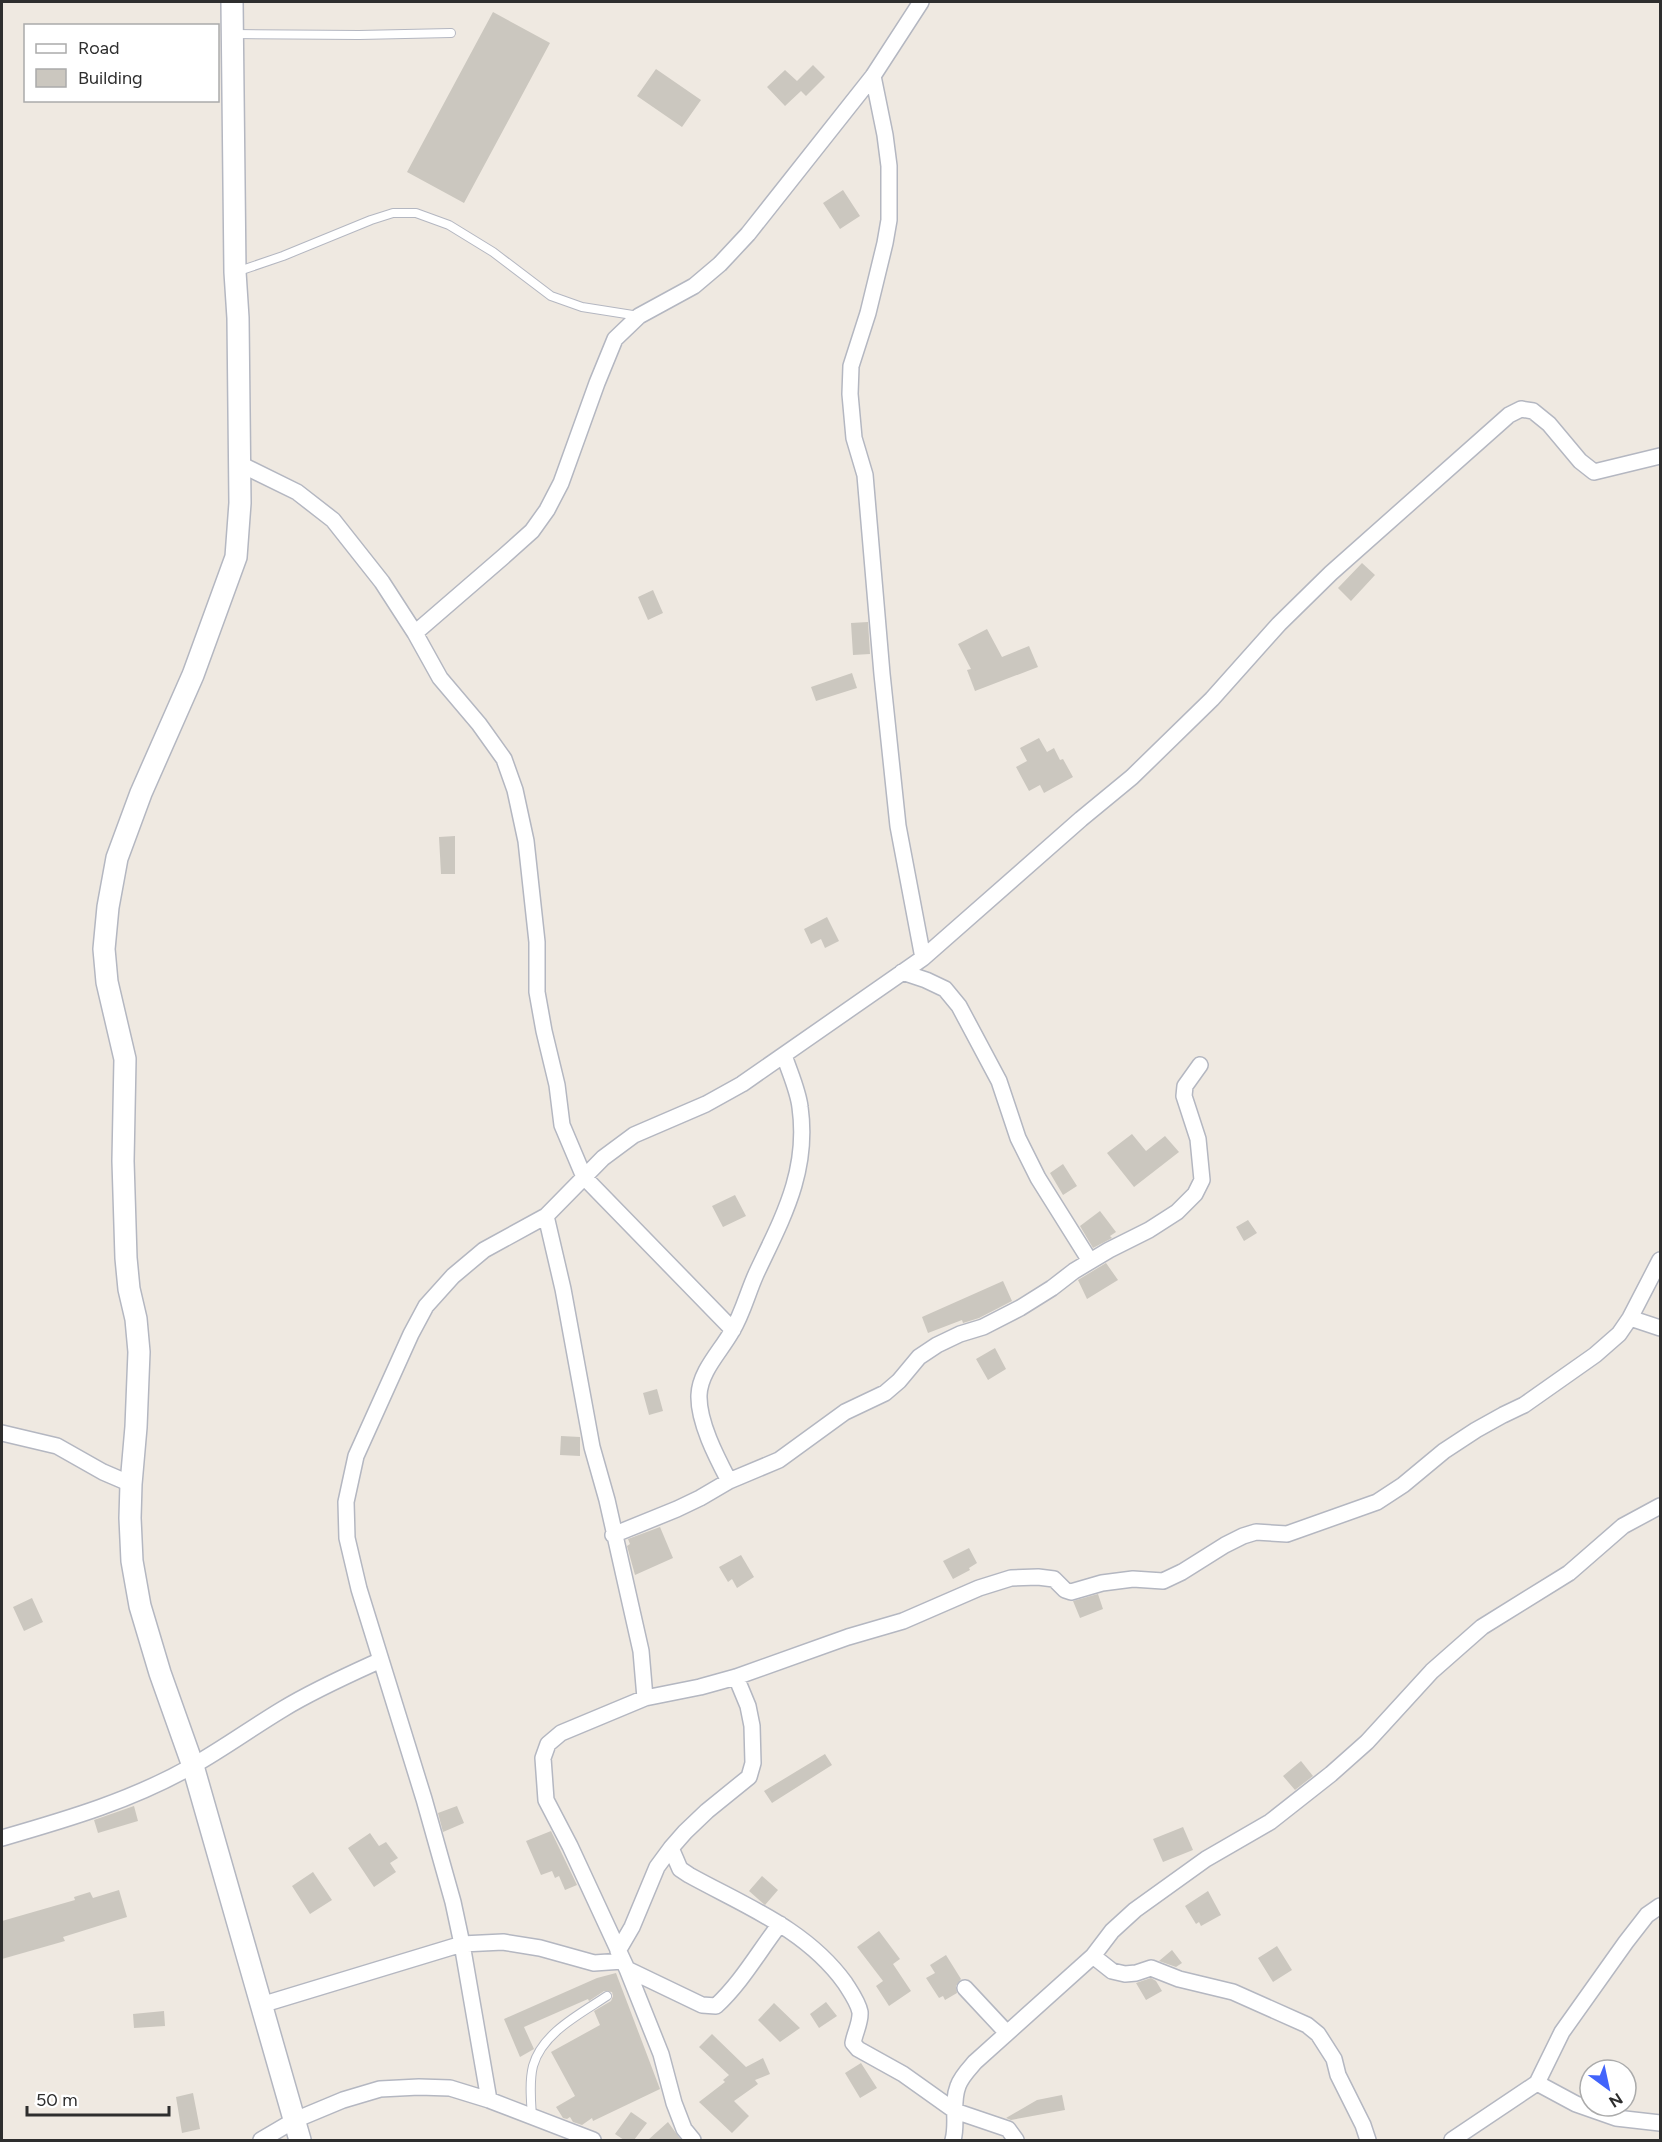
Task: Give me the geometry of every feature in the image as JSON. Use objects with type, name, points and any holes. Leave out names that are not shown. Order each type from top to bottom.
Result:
[{"type":"street","points":[[232,2],[240,464],[236,557],[193,675],[141,792],[117,858],[108,907],[104,949],[108,982],[125,1059],[124,1207],[129,1289],[136,1319],[139,1352],[131,1484],[132,1561],[140,1606],[160,1673],[193,1766],[300,2140]]},
{"type":"street","points":[[415,633],[532,531],[547,510],[561,483],[608,354],[620,334],[639,316],[694,286],[720,264],[754,226],[873,76],[921,2]]},
{"type":"street","points":[[873,76],[888,156],[889,220],[868,313],[851,366],[850,394],[854,438],[865,475],[898,826],[923,957]]},
{"type":"street","points":[[489,2100],[462,1944],[424,1799],[358,1589],[347,1538],[346,1502],[356,1456],[426,1306],[453,1276],[484,1250],[546,1216],[603,1158],[634,1135],[706,1104],[742,1084],[923,957],[1072,826],[1132,777],[1212,699],[1279,624],[1331,573],[1509,415],[1521,409],[1533,411],[1549,424],[1580,461],[1594,472],[1660,456]]},
{"type":"street","points":[[240,464],[297,492],[333,520],[382,582],[415,633],[440,678],[479,724],[504,759],[515,790],[526,841],[537,942],[537,992],[557,1085],[562,1125],[584,1177],[733,1330]]},
{"type":"street","points":[[902,972],[945,989],[959,1006],[999,1081],[1018,1138],[1038,1178],[1090,1261]]},
{"type":"street","points":[[729,1481],[702,1416],[699,1396],[707,1372],[733,1330],[791,1199],[801,1154],[800,1106],[784,1055]]},
{"type":"street","points":[[613,1535],[700,1498],[729,1481],[779,1460],[845,1412],[885,1393],[899,1381],[919,1357],[937,1345],[960,1334],[983,1327],[1020,1308],[1090,1261],[1149,1230],[1177,1212],[1195,1194],[1202,1180],[1201,1157],[1195,1125],[1184,1096],[1185,1086],[1200,1065]]},
{"type":"street","points":[[546,1216],[592,1448],[607,1500],[613,1535],[641,1651],[645,1698]]},
{"type":"street","points":[[693,2140],[684,2129],[674,2103],[661,2054],[623,1960],[546,1800],[543,1758],[548,1744],[561,1733],[645,1698],[736,1677],[848,1637],[903,1621],[979,1588],[1011,1578],[1038,1576],[1054,1579],[1065,1590],[1071,1592],[1102,1583],[1133,1579],[1163,1581],[1243,1536],[1256,1532],[1287,1534],[1377,1502],[1403,1485],[1444,1451],[1494,1420],[1524,1405],[1619,1334],[1630,1318],[1660,1260]]},
{"type":"street","points":[[1630,1318],[1660,1328]]},
{"type":"street","points":[[2,1433],[57,1446],[103,1472],[131,1484]]},
{"type":"street","points":[[952,2140],[956,2129],[957,2087],[963,2075],[1093,1956],[1112,1931],[1135,1910],[1206,1859],[1270,1822],[1331,1774],[1367,1742],[1448,1656],[1482,1627],[1569,1573],[1623,1526],[1660,1506]]},
{"type":"street","points":[[2,1838],[101,1809],[193,1766],[284,1708],[340,1678],[381,1660]]},
{"type":"street","points":[[623,1960],[632,1927],[657,1867],[685,1832],[749,1777],[753,1763],[752,1726],[748,1706],[736,1677]]},
{"type":"street","points":[[671,1848],[680,1869],[780,1924],[817,1950],[834,1968],[852,1993],[860,2011],[860,2023],[853,2043],[858,2049],[903,2074],[955,2111],[1008,2129],[1016,2140]]},
{"type":"street","points":[[1452,2140],[1537,2083],[1562,2032],[1647,1915],[1660,1906]]},
{"type":"street","points":[[261,2005],[462,1944],[503,1942],[540,1948],[594,1963],[623,1960],[702,2006],[716,2006],[742,1978],[762,1946],[780,1924]]},
{"type":"street","points":[[1093,1956],[1112,1971],[1125,1974],[1151,1968],[1179,1979],[1233,1992],[1307,2025],[1318,2034],[1334,2059],[1338,2075],[1368,2140]]},
{"type":"street","points":[[965,1988],[1007,2033]]},
{"type":"street","points":[[1537,2083],[1576,2104],[1616,2118],[1660,2123]]},
{"type":"street","points":[[261,2140],[295,2120],[343,2100],[380,2089],[419,2087],[450,2088],[489,2100],[593,2140]]},
{"type":"lane","points":[[232,34],[451,33]]},
{"type":"lane","points":[[235,272],[292,253],[371,220],[393,213],[416,213],[448,225],[493,252],[551,296],[582,307],[639,316]]},
{"type":"lane","points":[[532,2117],[533,2065],[546,2042],[562,2026],[607,1996]]},
{"type":"building","points":[[493,12],[550,43],[464,203],[407,172]]},
{"type":"building","points":[[813,65],[825,77],[806,96],[801,91],[785,106],[767,87],[785,70],[797,81]]},
{"type":"building","points":[[656,69],[701,100],[682,127],[637,96]]},
{"type":"building","points":[[843,190],[860,216],[840,229],[823,203]]},
{"type":"building","points":[[1362,563],[1375,575],[1351,601],[1338,588]]},
{"type":"building","points":[[653,590],[663,613],[648,620],[638,597]]},
{"type":"building","points":[[868,622],[870,654],[853,655],[851,623]]},
{"type":"building","points":[[987,629],[1002,657],[1029,646],[1038,667],[975,691],[967,670],[971,669],[958,644]]},
{"type":"building","points":[[852,673],[857,688],[816,701],[811,687]]},
{"type":"building","points":[[1039,738],[1047,752],[1054,748],[1073,777],[1044,793],[1040,785],[1029,791],[1016,767],[1027,761],[1020,748]]},
{"type":"building","points":[[455,836],[455,874],[441,874],[439,837]]},
{"type":"building","points":[[827,917],[839,941],[825,948],[821,939],[811,944],[804,929]]},
{"type":"building","points":[[1132,1134],[1146,1151],[1165,1136],[1179,1152],[1134,1187],[1107,1153]]},
{"type":"building","points":[[1063,1164],[1077,1186],[1063,1195],[1050,1173]]},
{"type":"building","points":[[735,1195],[746,1216],[723,1227],[712,1206]]},
{"type":"building","points":[[1100,1211],[1116,1232],[1110,1236],[1112,1238],[1093,1248],[1080,1226]]},
{"type":"building","points":[[1248,1220],[1257,1233],[1244,1241],[1236,1227]]},
{"type":"building","points":[[1106,1263],[1118,1280],[1087,1299],[1078,1280]]},
{"type":"building","points":[[1003,1281],[1012,1301],[979,1318],[963,1323],[962,1320],[928,1333],[922,1317]]},
{"type":"building","points":[[995,1348],[1006,1369],[988,1380],[976,1359]]},
{"type":"building","points":[[657,1389],[663,1411],[649,1415],[643,1393]]},
{"type":"building","points":[[561,1436],[580,1437],[580,1456],[560,1455]]},
{"type":"building","points":[[660,1527],[673,1558],[635,1575],[627,1546],[630,1544],[628,1539]]},
{"type":"building","points":[[969,1548],[977,1563],[969,1568],[970,1570],[953,1579],[943,1561]]},
{"type":"building","points":[[741,1555],[754,1577],[737,1588],[732,1579],[728,1582],[719,1567]]},
{"type":"building","points":[[1098,1594],[1103,1609],[1080,1618],[1073,1601]]},
{"type":"building","points":[[32,1598],[43,1622],[24,1631],[13,1607]]},
{"type":"building","points":[[825,1754],[832,1765],[772,1803],[764,1791]]},
{"type":"building","points":[[1301,1761],[1313,1776],[1295,1790],[1283,1776]]},
{"type":"building","points":[[134,1806],[138,1821],[98,1833],[94,1820]]},
{"type":"building","points":[[457,1806],[464,1823],[443,1832],[438,1813]]},
{"type":"building","points":[[1183,1827],[1193,1850],[1163,1862],[1153,1839]]},
{"type":"building","points":[[551,1831],[577,1885],[565,1890],[559,1876],[555,1878],[552,1871],[541,1875],[526,1841]]},
{"type":"building","points":[[370,1833],[379,1846],[386,1842],[398,1858],[390,1863],[396,1872],[374,1887],[348,1848]]},
{"type":"building","points":[[313,1872],[332,1900],[310,1914],[292,1886]]},
{"type":"building","points":[[762,1876],[778,1890],[765,1905],[749,1891]]},
{"type":"building","points":[[119,1890],[127,1917],[63,1937],[65,1941],[2,1959],[2,1921],[75,1900],[74,1897],[90,1892],[93,1898]]},
{"type":"building","points":[[1208,1891],[1221,1915],[1201,1926],[1199,1922],[1196,1924],[1185,1906]]},
{"type":"building","points":[[879,1931],[900,1959],[893,1964],[911,1991],[889,2006],[876,1986],[883,1981],[857,1947]]},
{"type":"building","points":[[1277,1946],[1292,1970],[1273,1982],[1258,1958]]},
{"type":"building","points":[[1172,1950],[1182,1963],[1176,1967],[1159,1961]]},
{"type":"building","points":[[946,1955],[961,1979],[956,1986],[957,1993],[945,2000],[943,1996],[939,1998],[926,1978],[935,1973],[930,1965]]},
{"type":"building","points":[[616,1973],[660,2089],[593,2121],[592,2118],[582,2125],[573,2122],[570,2117],[563,2118],[556,2107],[575,2096],[551,2052],[600,2025],[594,2011],[611,2001],[612,1992],[604,1991],[589,2001],[588,1999],[524,2027],[534,2049],[520,2057],[504,2019],[597,1978]]},
{"type":"building","points":[[1151,1978],[1156,1981],[1162,1991],[1146,2000],[1136,1983]]},
{"type":"building","points":[[826,2002],[837,2016],[819,2028],[810,2014]]},
{"type":"building","points":[[774,2003],[800,2028],[780,2042],[758,2020]]},
{"type":"building","points":[[164,2011],[165,2026],[134,2028],[133,2014]]},
{"type":"building","points":[[712,2034],[746,2067],[763,2058],[770,2074],[755,2080],[758,2084],[734,2101],[749,2116],[732,2133],[699,2102],[725,2082],[723,2080],[729,2075],[699,2047]]},
{"type":"building","points":[[861,2063],[877,2088],[860,2098],[845,2073]]},
{"type":"building","points":[[193,2093],[200,2129],[182,2133],[176,2097]]},
{"type":"building","points":[[1062,2095],[1065,2110],[1011,2120],[1006,2118],[1037,2100]]},
{"type":"building","points":[[631,2112],[647,2123],[634,2140],[624,2140],[615,2134]]},
{"type":"building","points":[[668,2122],[681,2140],[648,2140]]}]
